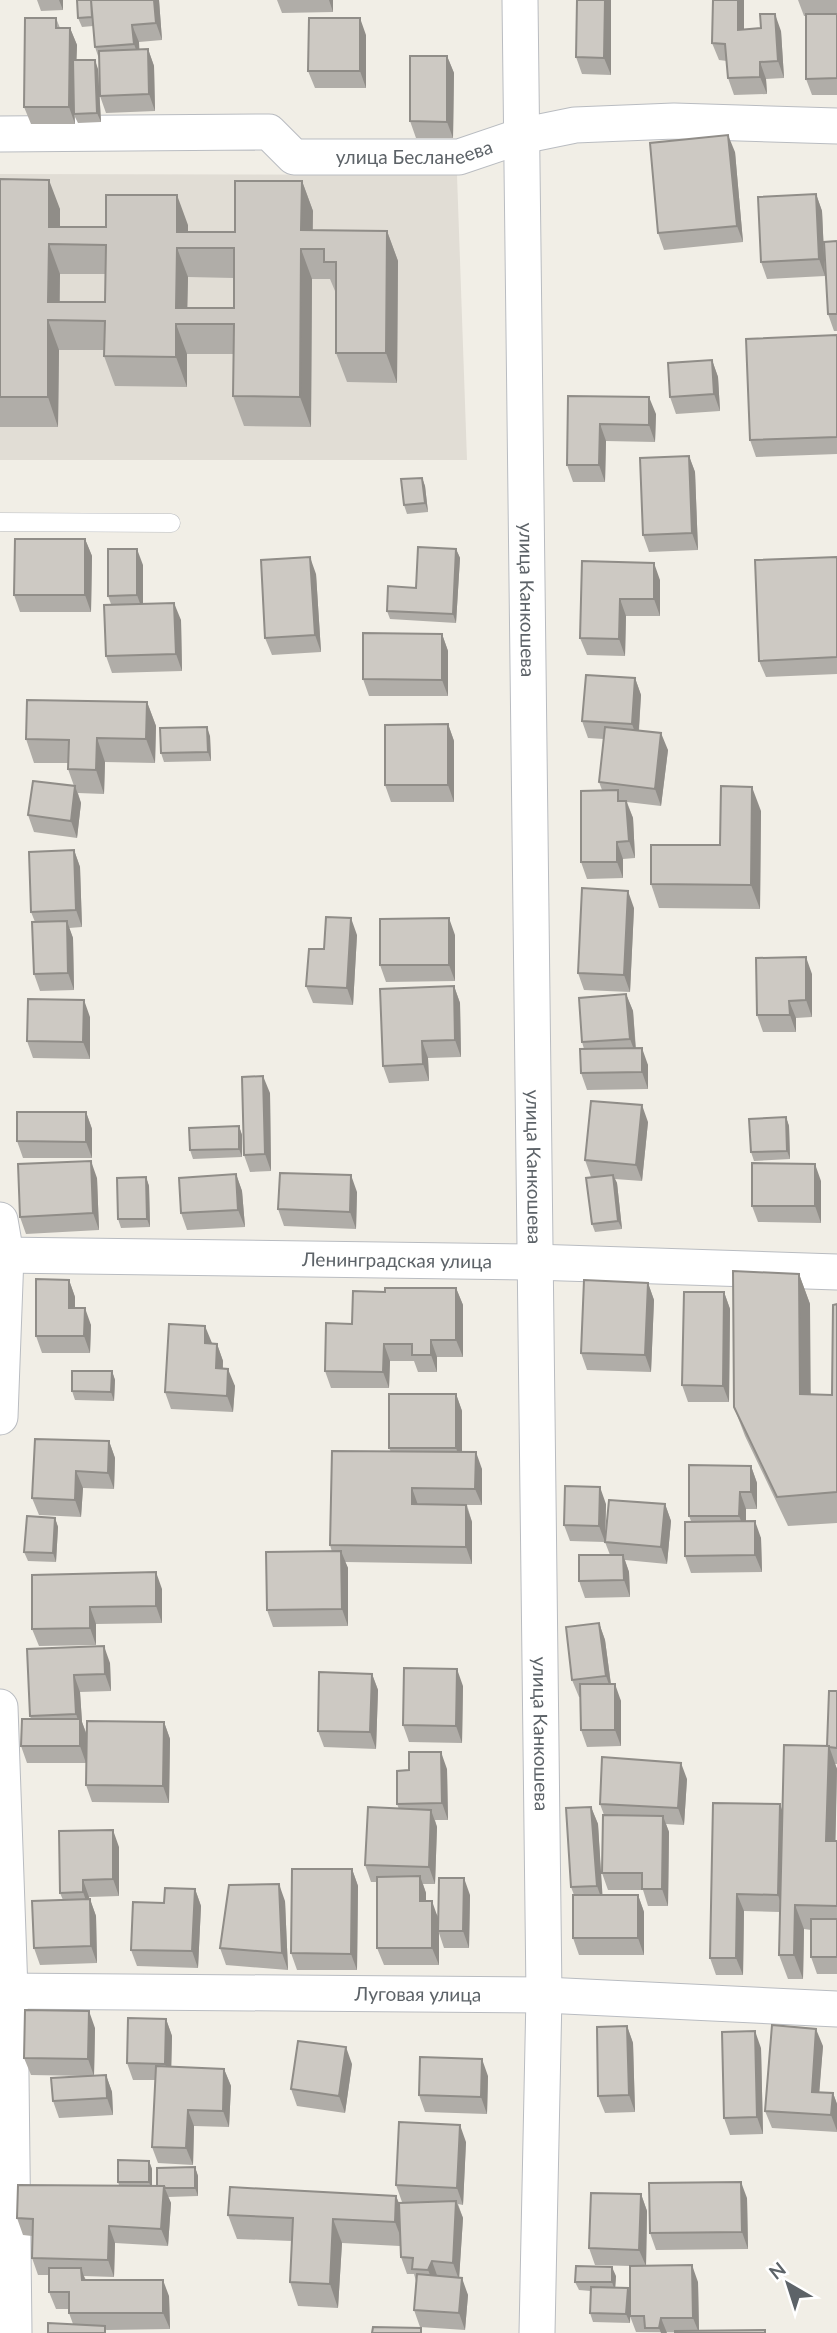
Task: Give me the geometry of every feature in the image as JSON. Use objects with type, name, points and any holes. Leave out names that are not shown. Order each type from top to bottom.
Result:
[{"type":"street","name":"улица Канкошева","points":[[520,0],[533,1262],[544,1996],[537,2333]]},
{"type":"street","name":"улица Бесланеева","points":[[0,134],[270,132],[294,157],[459,157],[521,136],[575,125],[661,122],[837,126]]},
{"type":"street","points":[[0,1220],[3,1255],[0,1417]]},
{"type":"street","name":"Ленинградская улица","points":[[3,1255],[533,1262],[837,1272]]},
{"type":"street","points":[[0,1707],[13,2333]]},
{"type":"street","name":"Луговая улица","points":[[5,1991],[544,1996],[837,2009]]},
{"type":"lane","points":[[0,522],[171,523]]},
{"type":"shaded area","points":[[0,174],[457,175],[467,460],[0,460]]},
{"type":"building","points":[[77,0],[91,0],[92,17],[78,18]]},
{"type":"building","points":[[91,0],[154,0],[156,23],[132,25],[134,44],[95,47]]},
{"type":"building","points":[[577,0],[605,0],[604,58],[576,57]]},
{"type":"building","points":[[713,0],[738,0],[738,30],[761,28],[760,14],[775,14],[778,61],[760,62],[760,77],[728,78],[725,44],[712,43]]},
{"type":"building","points":[[806,14],[837,14],[837,78],[806,79]]},
{"type":"building","points":[[25,18],[56,18],[56,28],[70,28],[69,107],[24,107]]},
{"type":"building","points":[[309,18],[360,18],[360,71],[308,71]]},
{"type":"building","points":[[148,49],[149,94],[100,96],[99,51]]},
{"type":"building","points":[[410,56],[447,56],[447,122],[410,121]]},
{"type":"building","points":[[73,60],[95,60],[97,113],[74,114]]},
{"type":"building","points":[[728,135],[737,226],[658,233],[650,143]]},
{"type":"building","points":[[0,179],[49,180],[49,227],[106,227],[106,195],[177,195],[177,232],[235,232],[235,181],[302,181],[301,230],[387,231],[386,353],[336,353],[336,262],[324,262],[324,249],[301,249],[300,397],[233,396],[234,324],[176,324],[176,357],[104,356],[105,321],[48,320],[48,397],[0,397]],"holes":[[[49,244],[106,245],[105,302],[48,302]],[[177,248],[234,248],[234,308],[176,308]]]},
{"type":"building","points":[[816,194],[819,259],[761,262],[758,197]]},
{"type":"building","points":[[837,241],[837,314],[828,314],[824,242]]},
{"type":"building","points":[[837,335],[837,437],[750,440],[746,339]]},
{"type":"building","points":[[712,360],[714,394],[670,397],[668,363]]},
{"type":"building","points":[[568,396],[649,397],[649,425],[600,424],[599,465],[567,465]]},
{"type":"building","points":[[689,456],[692,533],[643,535],[640,458]]},
{"type":"building","points":[[422,478],[425,503],[404,505],[401,479]]},
{"type":"building","points":[[15,539],[85,539],[85,595],[14,595]]},
{"type":"building","points":[[418,547],[456,549],[453,614],[387,611],[388,586],[416,588]]},
{"type":"building","points":[[108,549],[137,549],[137,595],[108,596]]},
{"type":"building","points":[[310,557],[315,635],[265,638],[261,560]]},
{"type":"building","points":[[837,557],[837,657],[759,661],[755,560]]},
{"type":"building","points":[[582,561],[654,563],[654,599],[620,599],[619,639],[580,638]]},
{"type":"building","points":[[174,603],[176,654],[106,656],[104,605]]},
{"type":"building","points":[[363,633],[442,634],[442,680],[363,679]]},
{"type":"building","points":[[586,675],[635,678],[632,724],[582,721]]},
{"type":"building","points":[[27,700],[147,702],[146,739],[97,738],[96,770],[68,769],[69,740],[26,739]]},
{"type":"building","points":[[448,724],[448,785],[385,785],[385,725]]},
{"type":"building","points":[[207,727],[208,752],[161,753],[160,728]]},
{"type":"building","points":[[605,727],[661,733],[655,789],[599,782]]},
{"type":"building","points":[[33,781],[75,786],[71,821],[28,815]]},
{"type":"building","points":[[721,786],[752,787],[751,885],[651,884],[651,845],[720,845]]},
{"type":"building","points":[[618,790],[618,801],[626,801],[629,841],[617,842],[617,862],[581,862],[581,791]]},
{"type":"building","points":[[74,850],[76,910],[31,912],[29,852]]},
{"type":"building","points":[[582,888],[628,891],[624,975],[578,973]]},
{"type":"building","points":[[326,917],[351,918],[347,988],[306,986],[309,949],[324,949]]},
{"type":"building","points":[[449,918],[449,965],[380,965],[380,919]]},
{"type":"building","points":[[67,921],[68,973],[34,974],[32,922]]},
{"type":"building","points":[[806,957],[806,1000],[789,1001],[790,1015],[757,1015],[756,958]]},
{"type":"building","points":[[454,986],[455,1040],[422,1041],[423,1064],[383,1066],[380,989]]},
{"type":"building","points":[[626,994],[630,1039],[582,1042],[579,998]]},
{"type":"building","points":[[28,999],[84,1000],[83,1042],[27,1041]]},
{"type":"building","points":[[642,1048],[642,1072],[581,1073],[580,1049]]},
{"type":"building","points":[[263,1076],[265,1154],[244,1155],[242,1077]]},
{"type":"building","points":[[591,1101],[642,1105],[636,1165],[585,1160]]},
{"type":"building","points":[[17,1112],[86,1112],[86,1142],[17,1141]]},
{"type":"building","points":[[786,1117],[787,1151],[751,1152],[749,1119]]},
{"type":"building","points":[[239,1126],[239,1149],[190,1150],[189,1128]]},
{"type":"building","points":[[91,1161],[93,1213],[20,1217],[18,1164]]},
{"type":"building","points":[[752,1163],[815,1164],[815,1206],[752,1206]]},
{"type":"building","points":[[280,1173],[351,1175],[350,1212],[278,1209]]},
{"type":"building","points":[[236,1174],[238,1210],[181,1213],[179,1178]]},
{"type":"building","points":[[613,1175],[618,1221],[592,1224],[586,1178]]},
{"type":"building","points":[[146,1177],[147,1219],[118,1219],[117,1178]]},
{"type":"building","points":[[733,1271],[799,1274],[800,1394],[832,1395],[833,1305],[837,1304],[837,1492],[777,1497],[734,1407]]},
{"type":"building","points":[[36,1279],[69,1280],[69,1308],[85,1308],[84,1336],[36,1336]]},
{"type":"building","points":[[584,1280],[648,1283],[645,1355],[581,1353]]},
{"type":"building","points":[[385,1288],[456,1288],[456,1340],[431,1340],[431,1355],[412,1355],[412,1344],[384,1344],[383,1372],[325,1371],[326,1323],[352,1324],[353,1291],[385,1292]]},
{"type":"building","points":[[684,1292],[724,1292],[723,1386],[682,1385]]},
{"type":"building","points":[[169,1324],[205,1326],[205,1343],[217,1344],[216,1368],[228,1369],[227,1396],[165,1392]]},
{"type":"building","points":[[72,1371],[112,1371],[111,1392],[72,1391]]},
{"type":"building","points":[[389,1394],[456,1394],[456,1448],[389,1448]]},
{"type":"building","points":[[35,1439],[109,1441],[108,1473],[76,1471],[75,1500],[32,1498]]},
{"type":"building","points":[[332,1451],[476,1452],[475,1489],[412,1488],[412,1504],[466,1505],[466,1547],[330,1545]]},
{"type":"building","points":[[689,1465],[751,1466],[751,1492],[740,1492],[739,1516],[689,1516]]},
{"type":"building","points":[[565,1486],[600,1487],[599,1526],[564,1525]]},
{"type":"building","points":[[609,1500],[665,1504],[661,1547],[605,1542]]},
{"type":"building","points":[[27,1516],[55,1518],[53,1553],[24,1552]]},
{"type":"building","points":[[755,1521],[755,1555],[685,1556],[685,1522]]},
{"type":"building","points":[[341,1551],[342,1609],[267,1610],[266,1552]]},
{"type":"building","points":[[579,1555],[623,1555],[624,1580],[579,1581]]},
{"type":"building","points":[[156,1572],[156,1606],[90,1607],[90,1628],[32,1629],[32,1575]]},
{"type":"building","points":[[599,1623],[606,1676],[572,1680],[566,1627]]},
{"type":"building","points":[[104,1646],[105,1674],[74,1675],[76,1714],[30,1716],[27,1649]]},
{"type":"building","points":[[404,1668],[457,1669],[456,1726],[403,1725]]},
{"type":"building","points":[[319,1672],[372,1674],[370,1732],[318,1731]]},
{"type":"building","points":[[580,1684],[615,1684],[615,1730],[581,1730]]},
{"type":"building","points":[[829,1691],[837,1691],[837,1748],[827,1746]]},
{"type":"building","points":[[22,1719],[80,1719],[80,1746],[21,1746]]},
{"type":"building","points":[[87,1721],[164,1722],[163,1786],[86,1785]]},
{"type":"building","points":[[784,1745],[829,1746],[826,1841],[837,1841],[837,1906],[795,1905],[794,1955],[779,1955]]},
{"type":"building","points":[[409,1752],[441,1752],[442,1803],[397,1804],[397,1771],[409,1770]]},
{"type":"building","points":[[602,1757],[681,1763],[678,1808],[600,1804]]},
{"type":"building","points":[[713,1803],[780,1804],[778,1895],[737,1894],[736,1958],[710,1958]]},
{"type":"building","points":[[368,1807],[431,1810],[429,1867],[365,1865]]},
{"type":"building","points":[[591,1807],[597,1886],[571,1887],[566,1808]]},
{"type":"building","points":[[603,1815],[663,1816],[662,1889],[642,1889],[642,1873],[602,1873]]},
{"type":"building","points":[[113,1830],[113,1879],[83,1880],[83,1892],[60,1893],[59,1831]]},
{"type":"building","points":[[292,1869],[352,1869],[351,1954],[291,1953]]},
{"type":"building","points":[[420,1876],[420,1901],[432,1901],[432,1948],[377,1948],[377,1877]]},
{"type":"building","points":[[439,1878],[464,1878],[463,1931],[438,1931]]},
{"type":"building","points":[[279,1884],[282,1953],[220,1948],[229,1885]]},
{"type":"building","points":[[165,1888],[195,1889],[192,1951],[131,1950],[133,1902],[164,1903]]},
{"type":"building","points":[[573,1895],[638,1895],[638,1938],[573,1938]]},
{"type":"building","points":[[90,1899],[91,1946],[34,1948],[32,1901]]},
{"type":"building","points":[[811,1919],[837,1919],[837,1957],[811,1957]]},
{"type":"building","points":[[25,2010],[89,2011],[88,2059],[24,2058]]},
{"type":"building","points":[[128,2018],[166,2019],[165,2064],[127,2063]]},
{"type":"building","points":[[772,2025],[816,2029],[812,2092],[833,2093],[831,2115],[765,2111]]},
{"type":"building","points":[[627,2026],[629,2095],[598,2096],[597,2027]]},
{"type":"building","points":[[755,2031],[757,2117],[724,2118],[722,2032]]},
{"type":"building","points":[[298,2041],[346,2047],[339,2096],[291,2089]]},
{"type":"building","points":[[420,2057],[482,2059],[481,2097],[419,2095]]},
{"type":"building","points":[[156,2066],[224,2069],[223,2111],[188,2110],[186,2148],[152,2147]]},
{"type":"building","points":[[106,2075],[107,2098],[53,2101],[51,2078]]},
{"type":"building","points":[[399,2122],[460,2125],[457,2188],[396,2185]]},
{"type":"building","points":[[118,2160],[149,2161],[149,2182],[118,2182]]},
{"type":"building","points":[[195,2167],[195,2188],[157,2186],[157,2168]]},
{"type":"building","points":[[741,2182],[742,2232],[650,2233],[649,2183]]},
{"type":"building","points":[[18,2185],[164,2186],[161,2229],[109,2226],[108,2260],[32,2258],[33,2219],[17,2218]]},
{"type":"building","points":[[230,2187],[396,2196],[395,2222],[333,2219],[330,2284],[290,2282],[293,2218],[228,2215]]},
{"type":"building","points":[[591,2193],[641,2194],[639,2250],[589,2248]]},
{"type":"building","points":[[456,2201],[453,2263],[432,2261],[428,2270],[412,2269],[413,2258],[401,2257],[399,2203]]},
{"type":"building","points":[[692,2265],[693,2318],[661,2318],[659,2328],[645,2328],[644,2316],[630,2316],[630,2266]]},
{"type":"building","points":[[576,2266],[612,2267],[612,2282],[575,2282]]},
{"type":"building","points":[[49,2268],[81,2268],[82,2280],[163,2280],[163,2313],[69,2313],[69,2292],[49,2292]]},
{"type":"building","points":[[417,2274],[462,2278],[459,2313],[414,2310]]},
{"type":"building","points":[[591,2287],[628,2288],[626,2314],[590,2313]]},
{"type":"building","points":[[48,2323],[105,2326],[105,2333],[48,2333]]},
{"type":"building","points":[[373,2327],[421,2328],[421,2333],[372,2333]]},
{"type":"building","points":[[765,2330],[765,2333],[675,2333],[675,2331]]}]
